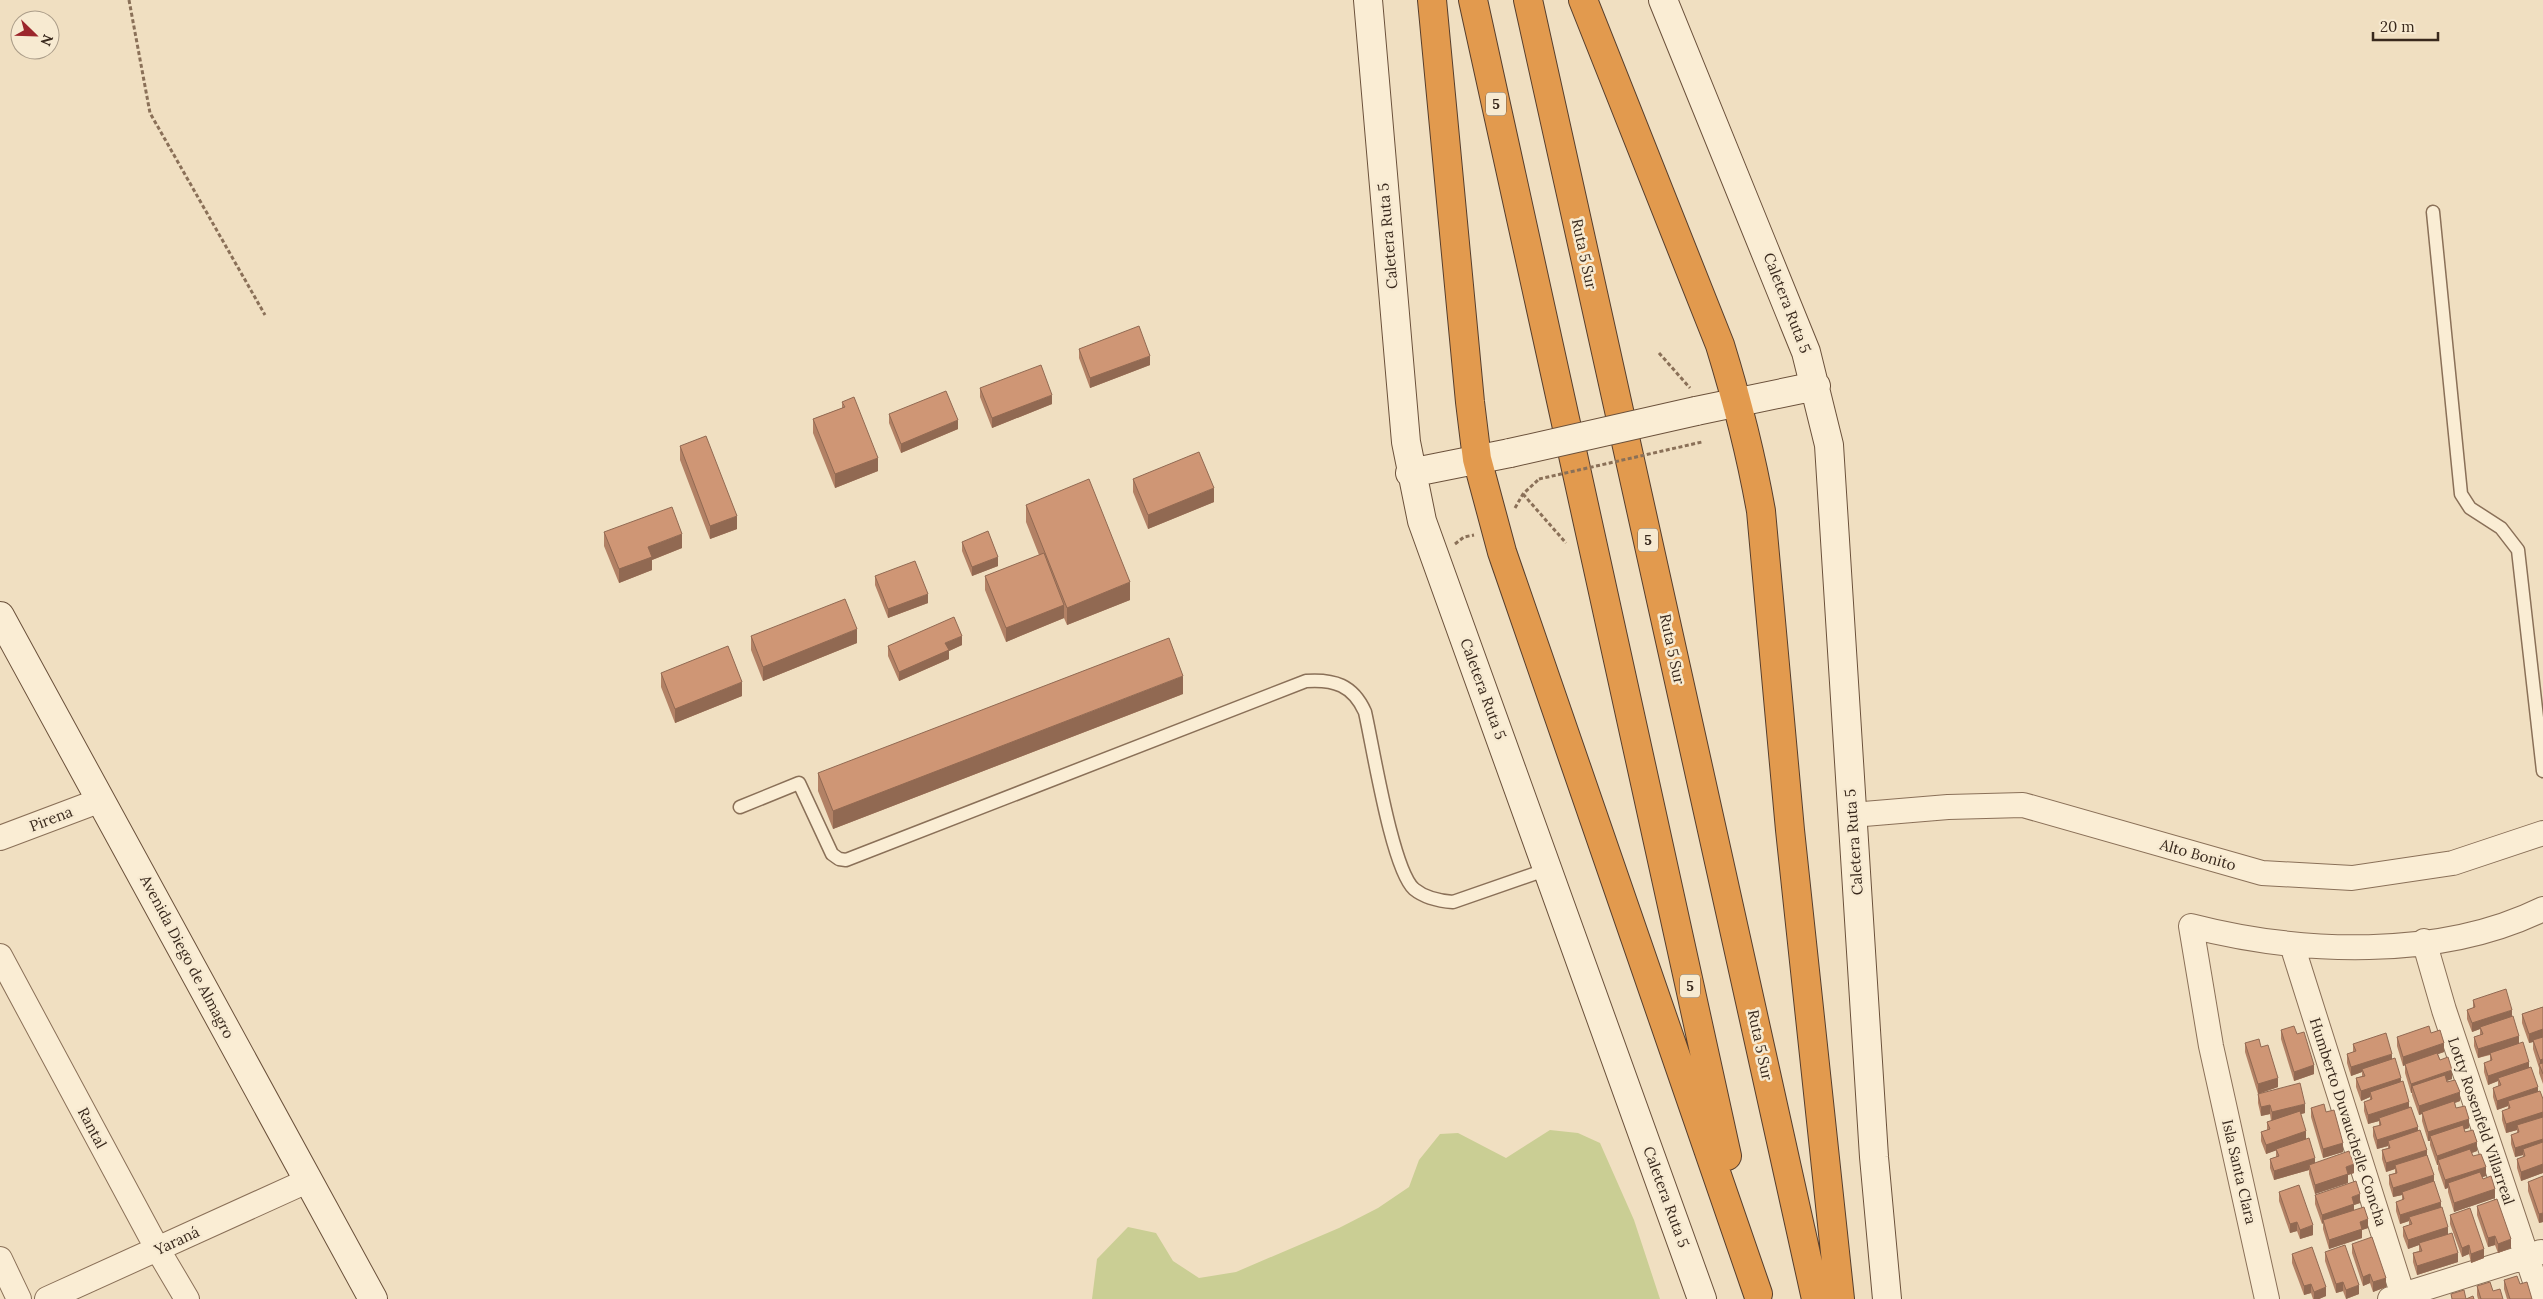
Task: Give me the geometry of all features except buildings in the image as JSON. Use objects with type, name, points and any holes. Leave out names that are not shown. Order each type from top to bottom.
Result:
[{"type":"highway","points":[[1432,0],[1477,460],[1502,552],[1758,1297]]},
{"type":"highway","name":"5","points":[[1473,0],[1758,1297]]},
{"type":"highway","name":"Ruta 5 Sur","points":[[1528,0],[1816,1299]]},
{"type":"highway","points":[[1583,0],[1720,345],[1738,403],[1761,511],[1790,830],[1840,1299]]},
{"type":"street","name":"Caletera Ruta 5","points":[[1368,0],[1401,388],[1410,473],[1422,521],[1702,1299]]},
{"type":"street","name":"Caletera Ruta 5","points":[[1663,0],[1795,322],[1816,386],[1829,445],[1833,486],[1840,646],[1876,1195],[1887,1299]]},
{"type":"street","points":[[1410,473],[1510,453],[1693,399],[1738,403],[1816,386]]},
{"type":"street","name":"Avenida Diego de Almagro","points":[[0,616],[373,1299]]},
{"type":"street","name":"Pirena","points":[[0,838],[102,800]]},
{"type":"street","name":"Alto Bonito","points":[[1852,815],[1948,807],[2023,806],[2262,873],[2352,878],[2453,864],[2543,833]]},
{"type":"street","points":[[2292,945],[2361,948],[2475,934],[2521,920],[2543,909]]},
{"type":"street","name":"Isla Santa Clara","points":[[2267,1299],[2211,1046],[2191,926],[2263,942],[2292,945]]},
{"type":"street","name":"Lotty Rosenfeld Villarreal","points":[[2424,941],[2444,1010],[2535,1254],[2541,1299]]},
{"type":"street","name":"Humberto Duvauchelle Concha","points":[[2292,945],[2399,1298]]},
{"type":"street","name":"Rantal","points":[[0,956],[158,1250],[187,1299]]},
{"type":"street","name":"Yaraná","points":[[47,1299],[307,1181]]},
{"type":"street","points":[[2399,1298],[2535,1254]]},
{"type":"street","points":[[0,1259],[19,1299]]},
{"type":"lane","points":[[2433,212],[2461,494],[2470,508],[2501,528],[2518,550],[2543,771]]},
{"type":"lane","points":[[740,806],[800,783],[832,854],[839,859],[846,860],[1306,681],[1318,680],[1346,687],[1359,697],[1365,712],[1398,863],[1414,889],[1440,901],[1453,902],[1548,869]]},
{"type":"path","points":[[129,0],[150,113],[265,315]]},
{"type":"path","points":[[1659,354],[1693,399]]},
{"type":"path","points":[[1513,513],[1524,494],[1539,479],[1702,442]]},
{"type":"path","points":[[1524,494],[1534,507]]},
{"type":"path","points":[[1452,552],[1455,545],[1469,535],[1482,538]]},
{"type":"green space","points":[[1550,1130],[1578,1133],[1600,1143],[1634,1220],[1660,1299],[1092,1299],[1097,1259],[1128,1227],[1156,1233],[1173,1261],[1199,1278],[1236,1272],[1339,1228],[1378,1208],[1409,1187],[1419,1160],[1440,1134],[1458,1133],[1506,1158]]}]
